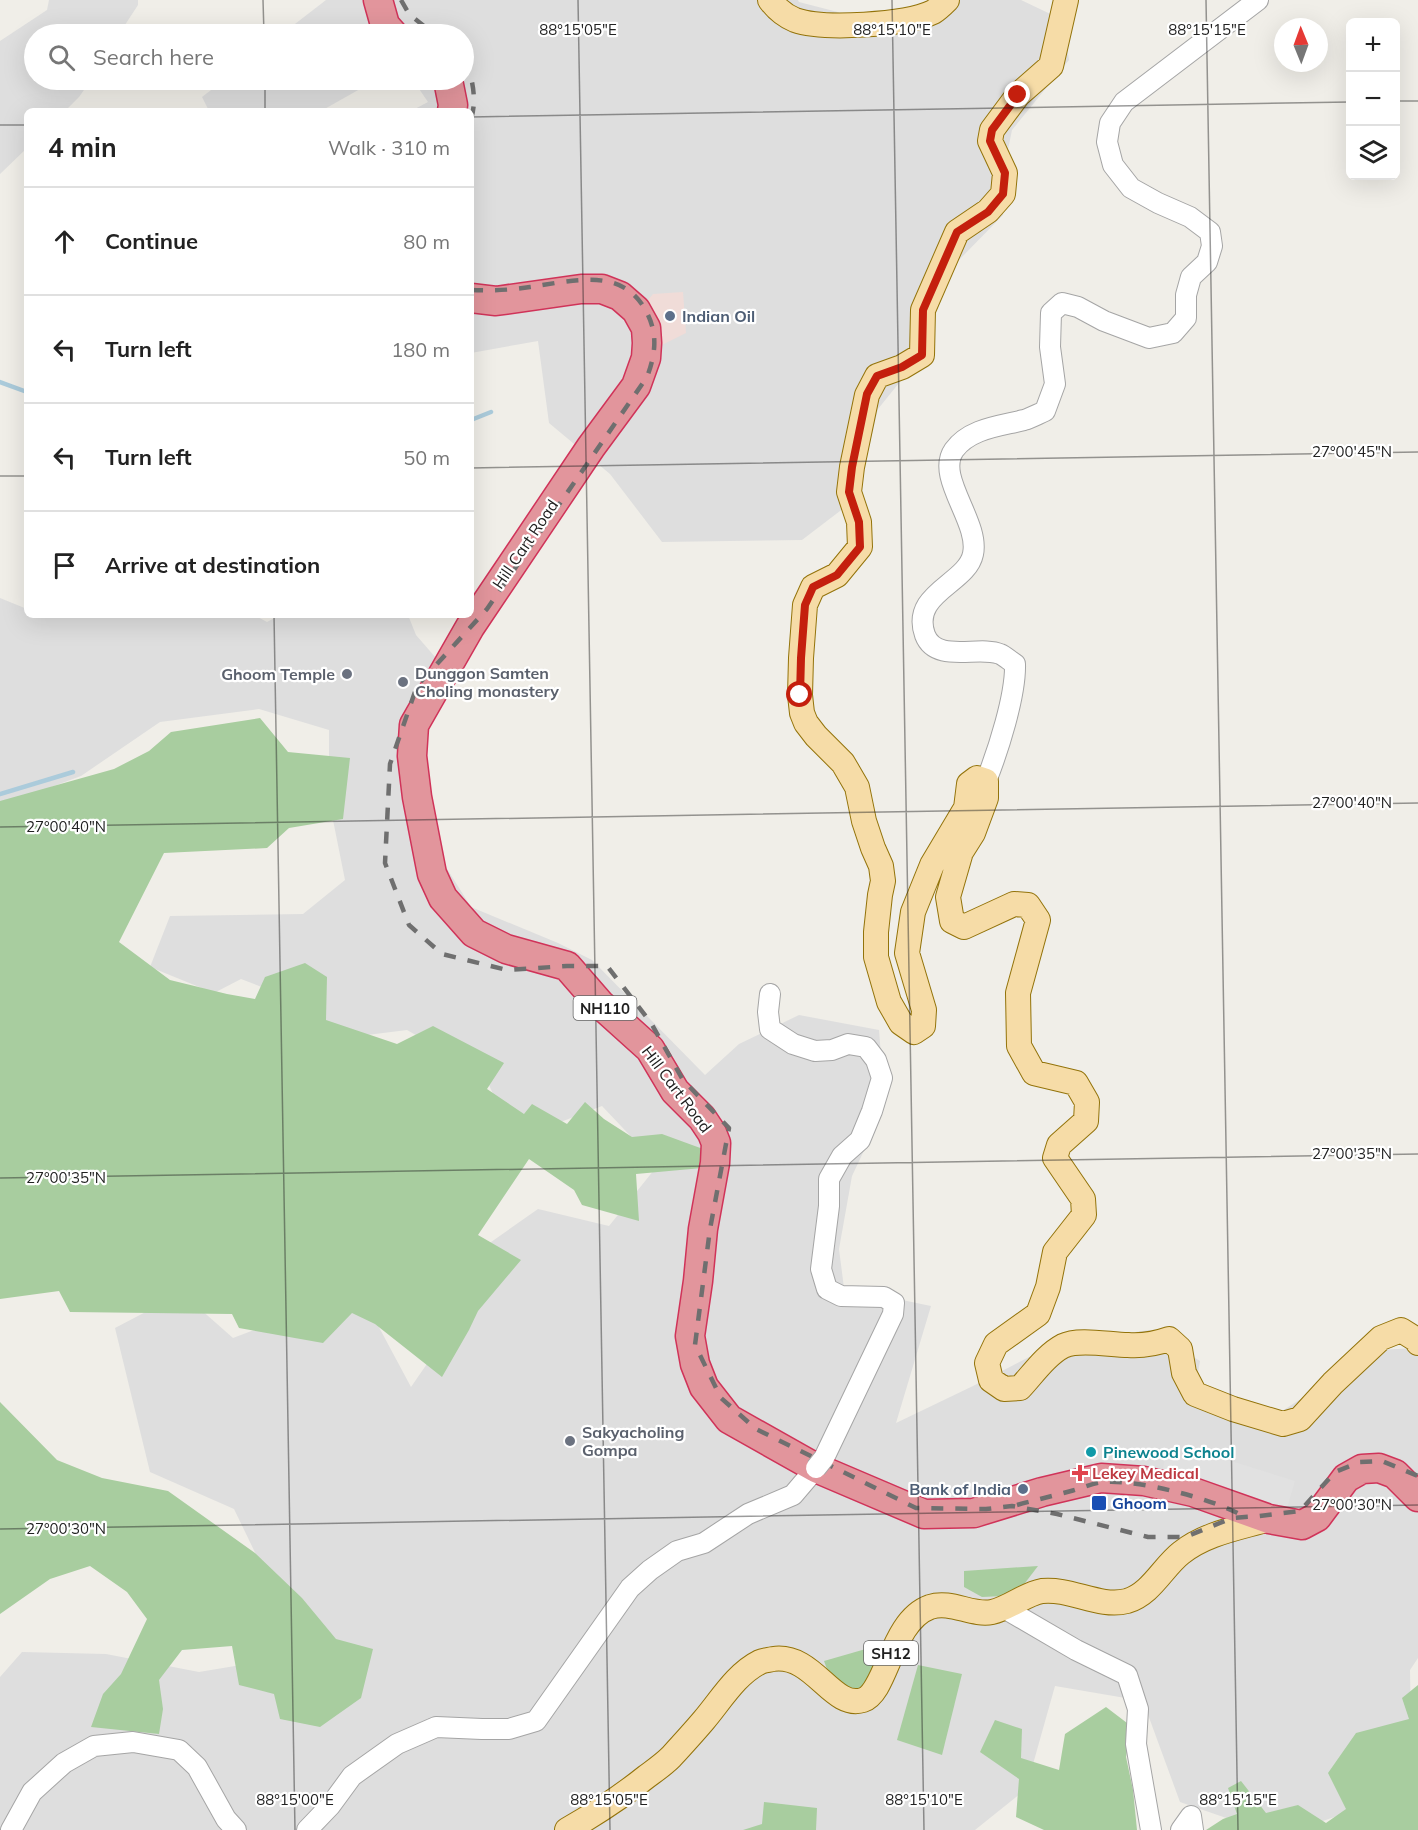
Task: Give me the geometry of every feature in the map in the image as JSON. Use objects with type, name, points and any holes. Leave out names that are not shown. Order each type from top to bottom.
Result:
[{"type":"highway","points":[[378,0],[385,24]]},
{"type":"highway","points":[[450,90],[452,108]]},
{"type":"highway","name":"Hill Cart Road","points":[[474,298],[496,302],[581,289],[602,289],[620,296],[636,310],[646,328],[647,343],[644,365],[636,386],[591,447],[470,627],[414,725],[412,756],[432,874],[443,898],[474,933],[506,949],[567,966],[600,1004],[650,1048],[675,1091],[702,1118],[712,1133],[716,1143],[715,1163],[703,1228],[690,1336],[695,1364],[704,1388],[729,1419],[924,1514],[974,1513],[1042,1492],[1101,1478],[1144,1481],[1193,1492],[1269,1519],[1302,1525],[1317,1517],[1346,1478],[1362,1469],[1379,1468],[1395,1474],[1418,1497]]},
{"type":"main road","points":[[770,0],[777,9],[793,20],[818,26],[911,18],[934,12],[947,0]]},
{"type":"main road","points":[[1066,0],[1051,66],[1018,95],[992,130],[990,141],[1005,173],[1003,194],[988,212],[957,232],[923,310],[922,355],[902,367],[877,376],[867,394],[849,492],[859,522],[860,547],[837,575],[813,587],[805,605],[801,658],[802,713],[816,736],[843,763],[857,787],[864,821],[884,881],[876,932],[876,957],[890,1002],[901,1023],[914,1032],[923,1026],[924,1010],[907,953],[913,912],[932,865],[966,808],[969,784],[977,778],[986,781],[986,798],[973,833],[961,852],[948,897],[952,921],[964,927],[1014,904],[1028,905],[1038,920],[1018,993],[1019,1046],[1034,1073],[1076,1083],[1088,1102],[1086,1121],[1059,1145],[1055,1158],[1083,1199],[1084,1215],[1055,1252],[1048,1287],[1038,1314],[996,1344],[987,1363],[991,1380],[1004,1389],[1020,1388],[1045,1360],[1065,1345],[1081,1342],[1128,1346],[1153,1345],[1169,1339],[1180,1349],[1184,1373],[1195,1394],[1282,1424],[1300,1419],[1333,1383],[1381,1338],[1401,1330],[1418,1343]]},
{"type":"main road","name":"SH12","points":[[567,1830],[600,1811],[668,1760],[738,1678],[761,1661],[782,1658],[795,1662],[810,1669],[829,1688],[845,1699],[855,1702],[866,1699],[875,1692],[894,1646],[913,1618],[929,1607],[948,1605],[991,1612],[1042,1591],[1060,1592],[1109,1602],[1127,1601],[1139,1595],[1180,1554],[1205,1538],[1269,1519]]},
{"type":"street","points":[[986,781],[1015,678],[1015,664],[999,653],[950,652],[935,647],[925,635],[923,617],[936,593],[970,565],[974,552],[972,532],[951,481],[950,465],[953,451],[965,438],[1001,424],[1025,420],[1045,411],[1055,384],[1050,347],[1051,313],[1062,303],[1149,338],[1173,333],[1186,318],[1186,295],[1191,277],[1207,262],[1212,246],[1210,232],[1190,217],[1131,189],[1113,165],[1107,142],[1110,123],[1124,102],[1258,0]]},
{"type":"street","points":[[307,1830],[330,1806],[352,1776],[397,1744],[436,1727],[509,1729],[536,1722],[630,1588],[677,1551],[704,1543],[748,1514],[793,1495],[820,1463],[893,1314],[894,1303],[884,1297],[841,1296],[827,1289],[820,1269],[829,1206],[829,1179],[842,1156],[860,1140],[882,1078],[876,1060],[866,1047],[848,1044],[832,1050],[815,1052],[793,1044],[770,1029],[768,1012],[770,994]]},
{"type":"street","points":[[1004,1608],[1076,1650],[1127,1675],[1138,1709],[1136,1744],[1151,1830]]},
{"type":"street","points":[[14,1828],[32,1792],[64,1762],[94,1746],[133,1742],[179,1750],[197,1767],[226,1819],[237,1830]]},
{"type":"street","points":[[1181,1830],[1191,1816],[1192,1830]]},
{"type":"shaded area","points":[[49,0],[138,0],[138,5],[126,24],[26,24],[47,10]]},
{"type":"shaded area","points":[[326,0],[798,0],[857,17],[910,19],[933,0],[1021,0],[1063,20],[1069,60],[1012,130],[1006,159],[1003,215],[957,262],[903,378],[878,409],[857,498],[802,540],[662,542],[610,474],[549,423],[538,341],[474,352],[474,108],[417,108],[428,102],[420,90],[474,90],[474,24],[295,24]]},
{"type":"shaded area","points":[[24,25],[24,90],[84,90],[68,108],[24,108],[24,151],[0,174],[0,41]]},
{"type":"shaded area","points":[[211,90],[358,90],[326,108],[208,108],[202,97]]},
{"type":"shaded area","name":"Indian Oil","points":[[683,292],[686,333],[662,345],[657,321],[648,300],[653,294]]},
{"type":"shaded area","points":[[0,598],[24,608],[24,618],[260,618],[267,622],[274,618],[409,618],[416,635],[456,681],[421,725],[439,856],[471,907],[558,943],[592,960],[705,1075],[739,1044],[799,1015],[879,1030],[885,1106],[852,1176],[839,1249],[844,1288],[931,1306],[896,1423],[1054,1344],[1149,1330],[1200,1361],[1195,1390],[1276,1415],[1376,1350],[1418,1348],[1418,1658],[1410,1670],[1412,1790],[1297,1830],[1261,1830],[1180,1802],[1143,1701],[1055,1686],[1026,1789],[975,1830],[0,1830],[0,1677],[22,1652],[106,1654],[199,1672],[276,1659],[281,1606],[234,1509],[150,1472],[115,1328],[182,1293],[233,1338],[309,1309],[366,1303],[411,1387],[460,1316],[484,1247],[538,1209],[609,1226],[658,1165],[602,1106],[514,1140],[484,1074],[407,1030],[319,1041],[282,995],[241,979],[214,993],[150,967],[170,916],[303,914],[345,880],[329,800],[329,730],[259,709],[160,722],[81,776],[0,806]]},
{"type":"shaded area","points":[[1215,1456],[1295,1481],[1287,1508],[1218,1486],[1162,1472],[1165,1459]]},
{"type":"green space","points":[[260,718],[288,752],[350,758],[343,819],[289,828],[267,848],[164,853],[119,942],[170,980],[255,999],[265,977],[305,963],[327,977],[326,1020],[397,1044],[433,1026],[504,1063],[487,1089],[524,1114],[532,1104],[567,1124],[585,1102],[604,1119],[632,1137],[662,1134],[703,1149],[702,1168],[636,1174],[639,1221],[582,1205],[574,1190],[529,1159],[478,1235],[521,1260],[478,1311],[442,1377],[375,1324],[352,1313],[323,1343],[239,1328],[232,1314],[70,1312],[59,1291],[0,1299],[0,801],[114,769],[149,751],[171,732]]},
{"type":"green space","points":[[0,1402],[57,1460],[102,1478],[168,1491],[255,1553],[302,1598],[336,1639],[373,1649],[361,1698],[320,1727],[280,1719],[274,1694],[239,1685],[232,1646],[182,1650],[159,1680],[163,1709],[159,1734],[91,1727],[103,1694],[121,1674],[147,1619],[127,1592],[90,1566],[50,1579],[0,1614]]},
{"type":"green space","points":[[1038,1566],[1022,1587],[1003,1596],[982,1597],[964,1587],[964,1571]]},
{"type":"green space","points":[[890,1642],[869,1689],[853,1693],[831,1680],[824,1661]]},
{"type":"green space","points":[[918,1665],[962,1674],[942,1755],[897,1740]]},
{"type":"green space","points":[[1418,1685],[1418,1830],[1206,1830],[1223,1819],[1237,1814],[1228,1788],[1241,1781],[1266,1813],[1298,1805],[1326,1823],[1346,1809],[1328,1773],[1356,1733],[1409,1719],[1402,1698]]},
{"type":"green space","points":[[1106,1707],[1131,1726],[1126,1757],[1133,1790],[1137,1830],[1044,1830],[1016,1817],[1019,1779],[980,1752],[995,1720],[1022,1729],[1021,1758],[1059,1770],[1065,1734]]},
{"type":"green space","points":[[764,1802],[817,1808],[816,1830],[743,1830],[762,1824]]},
{"type":"waterway","points":[[0,382],[24,391]]},
{"type":"waterway","points":[[474,419],[491,412]]},
{"type":"waterway","points":[[0,794],[73,772]]},
{"type":"railway","points":[[401,0],[409,14],[422,24]]},
{"type":"railway","points":[[473,90],[474,108]]},
{"type":"railway","points":[[474,290],[516,289],[580,280],[612,283],[626,289],[638,299],[648,315],[654,338],[652,361],[647,377],[487,609],[417,686],[390,764],[385,863],[409,925],[442,954],[507,970],[607,966],[651,1023],[683,1080],[729,1128],[710,1229],[695,1345],[721,1398],[756,1429],[916,1508],[986,1509],[1012,1506],[1057,1514],[1148,1537],[1185,1537],[1232,1518],[1300,1511],[1335,1472],[1360,1462],[1382,1461],[1418,1476]]},
{"type":"railway","points":[[1017,1505],[1097,1483],[1120,1482],[1157,1487],[1196,1497],[1243,1516]]},
{"type":"place","name":"Indian Oil","points":[[670,316]]},
{"type":"place","name":"Ghoom Temple","points":[[347,674]]},
{"type":"place","name":"Dunggon Samten Choling monastery","points":[[403,682]]},
{"type":"place","name":"Sakyacholing Gompa","points":[[570,1441]]},
{"type":"place","name":"Pinewood School","points":[[1091,1452]]},
{"type":"place","name":"Lekey Medical","points":[[1080,1473]]},
{"type":"place","name":"Bank of India","points":[[1023,1489]]},
{"type":"place","name":"Ghoom","points":[[1099,1503]]},
{"type":"route","points":[[800,695],[805,605],[813,587],[837,575],[860,547],[859,522],[849,492],[867,394],[877,376],[902,367],[922,355],[923,310],[957,232],[988,212],[1003,194],[1005,173],[990,141],[992,130],[1018,95]]}]
